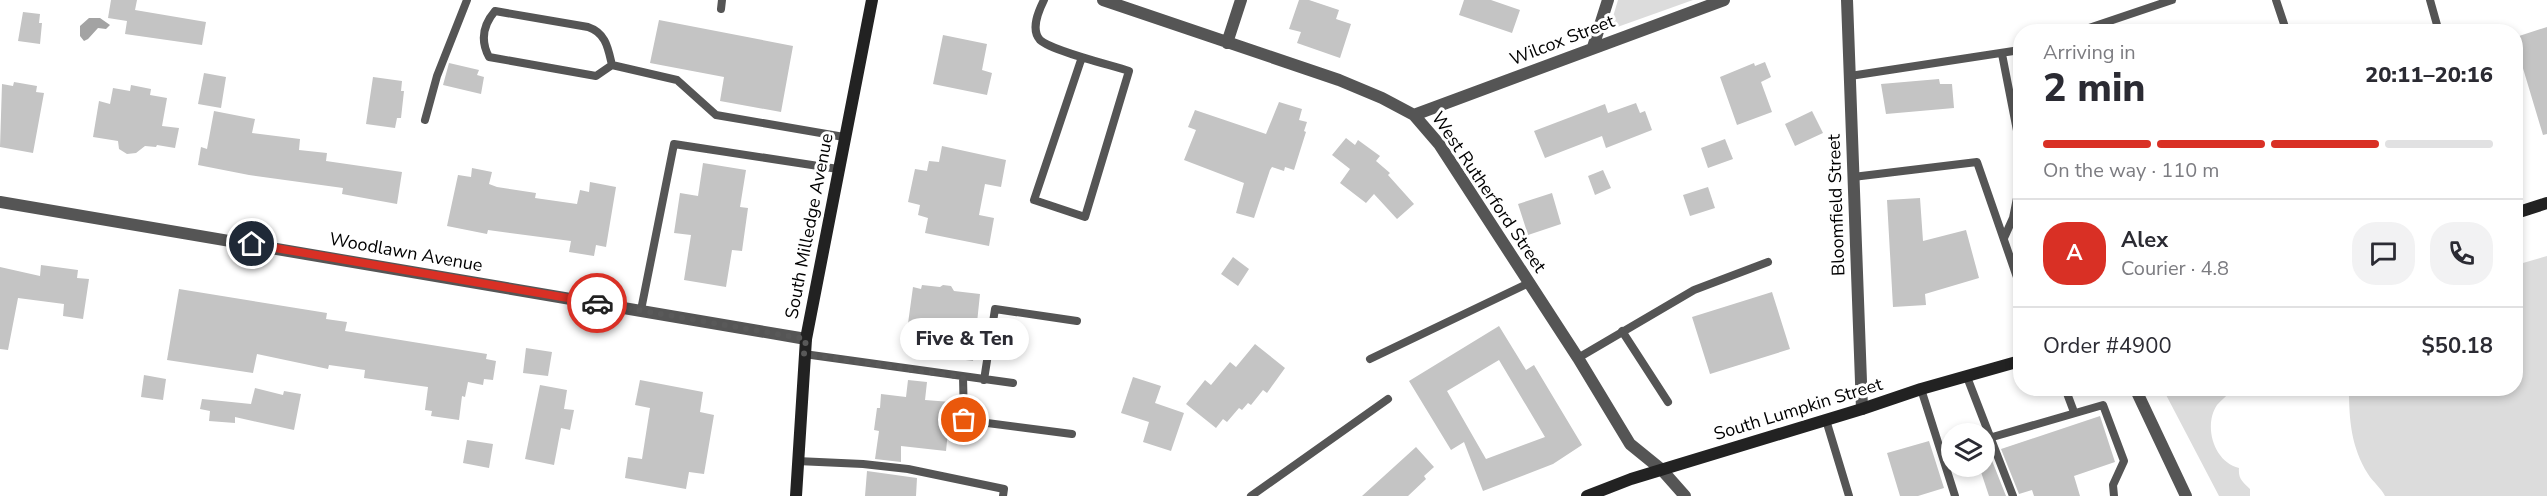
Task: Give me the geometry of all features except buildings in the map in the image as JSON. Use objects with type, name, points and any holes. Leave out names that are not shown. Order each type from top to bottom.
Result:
[{"type":"main road","name":"South Milledge Avenue","points":[[796,496],[806,339],[837,169],[872,0]]},
{"type":"main road","points":[[2523,211],[2547,203]]},
{"type":"main road","name":"South Lumpkin Street","points":[[1587,496],[1631,479],[1921,389],[2013,363]]},
{"type":"street","name":"West Rutherford Street","points":[[1103,0],[1339,80],[1414,115],[1438,144],[1578,358],[1630,444],[1662,470],[1685,496]]},
{"type":"street","points":[[1227,43],[1241,0]]},
{"type":"street","points":[[1593,47],[1608,0]]},
{"type":"street","name":"Wilcox Street","points":[[1414,115],[1724,0]]},
{"type":"street","name":"Bloomfield Street","points":[[1847,0],[1862,409]]},
{"type":"street","name":"Woodlawn Avenue","points":[[0,202],[806,339]]},
{"type":"street","points":[[2139,396],[2183,495]]},
{"type":"lane","points":[[425,120],[437,76],[467,0]]},
{"type":"lane","points":[[1044,0],[1036,22],[1036,32],[1040,40],[1082,57],[1129,70],[1085,217],[1034,200],[1082,57]]},
{"type":"lane","points":[[2101,24],[2172,0]]},
{"type":"lane","points":[[2276,0],[2284,24]]},
{"type":"lane","points":[[2430,0],[2437,24]]},
{"type":"lane","points":[[612,65],[607,46],[598,30],[588,27],[495,11],[484,27],[483,39],[489,57],[596,76],[612,65],[677,80],[716,115],[844,137]]},
{"type":"lane","points":[[1850,76],[2013,51]]},
{"type":"lane","points":[[2001,54],[2013,112]]},
{"type":"lane","points":[[641,310],[674,144],[837,169]]},
{"type":"lane","points":[[1853,177],[1977,162],[2013,265]]},
{"type":"lane","points":[[2004,238],[2013,218]]},
{"type":"lane","points":[[1578,358],[1694,290],[1768,262]]},
{"type":"lane","points":[[1370,359],[1528,283]]},
{"type":"lane","points":[[984,380],[995,309],[1077,321]]},
{"type":"lane","points":[[1622,331],[1668,402]]},
{"type":"lane","points":[[804,354],[1013,383]]},
{"type":"lane","points":[[963,377],[964,420],[1072,434]]},
{"type":"lane","points":[[1967,377],[1984,423]]},
{"type":"lane","points":[[1921,389],[1955,496]]},
{"type":"lane","points":[[2068,396],[2074,412]]},
{"type":"lane","points":[[1251,496],[1389,399]]},
{"type":"lane","points":[[1995,436],[2103,405],[2124,461],[2113,485],[2114,496]]},
{"type":"lane","points":[[1826,420],[1849,496]]},
{"type":"lane","points":[[1995,452],[2013,496]]},
{"type":"lane","points":[[797,461],[908,469],[1004,489],[1003,496]]},
{"type":"shaded area","points":[[1618,0],[1693,0],[1609,30]]},
{"type":"shaded area","points":[[89,18],[100,18],[110,25],[106,29],[98,28],[84,41],[80,36],[80,26]]},
{"type":"shaded area","points":[[2547,256],[2547,496],[2385,496],[2368,474],[2358,454],[2351,422],[2349,396],[2523,396],[2523,263]]},
{"type":"shaded area","points":[[2167,396],[2226,396],[2213,413],[2211,433],[2213,442],[2223,459],[2239,468],[2240,478],[2250,489],[2250,496],[2219,496]]},
{"type":"way so far","points":[[597,303],[806,339],[804,354],[963,377],[964,420]]},
{"type":"place","name":"Five & Ten","points":[[964,420]]},
{"type":"route","points":[[252,244],[597,303]]}]
